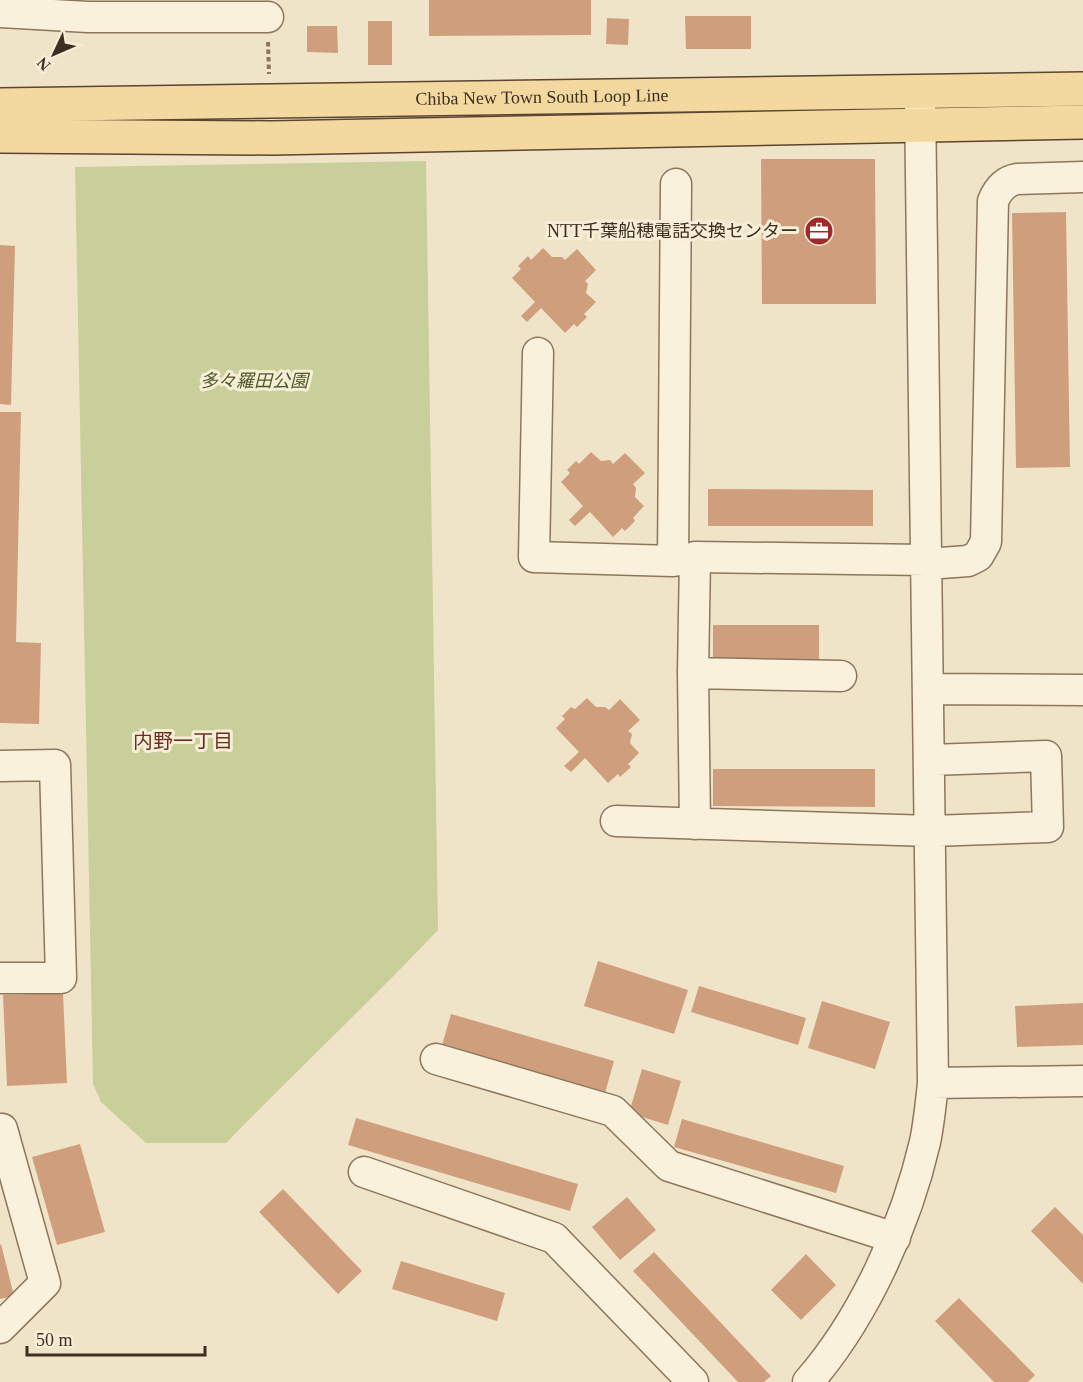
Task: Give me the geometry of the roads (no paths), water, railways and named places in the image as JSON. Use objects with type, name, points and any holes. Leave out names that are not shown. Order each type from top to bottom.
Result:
[{"type":"main road","name":"Chiba New Town South Loop Line","points":[[0,105],[1083,89]]},
{"type":"main road","name":"Chiba New Town South Loop Line","points":[[0,136],[272,138],[1083,123]]},
{"type":"street","points":[[0,12],[31,7],[88,17],[268,17]]},
{"type":"street","points":[[808,1382],[822,1366],[846,1330],[895,1238],[925,1141],[933,1083],[932,831],[920,92]]},
{"type":"street","points":[[538,353],[534,557],[968,561],[978,556],[986,542],[993,201],[997,192],[1008,181],[1083,177]]},
{"type":"street","points":[[676,184],[684,559],[693,673],[695,824]]},
{"type":"street","points":[[693,673],[840,676]]},
{"type":"street","points":[[929,689],[1083,690]]},
{"type":"street","points":[[616,821],[932,831],[1048,828],[1046,756],[930,760]]},
{"type":"street","points":[[0,766],[55,765],[61,978],[0,978]]},
{"type":"street","points":[[436,1059],[613,1111],[669,1166],[895,1238]]},
{"type":"street","points":[[933,1083],[1083,1081]]},
{"type":"street","points":[[0,1328],[45,1283],[2,1129]]},
{"type":"street","points":[[364,1172],[554,1238],[693,1382]]},
{"type":"place","name":"NTT千葉船穂電話交換センター","points":[[819,231]]},
{"type":"district","name":"内野一丁目","points":[[183,741]]},
{"type":"park label","name":"多々羅田公園","points":[[254,381]]}]
